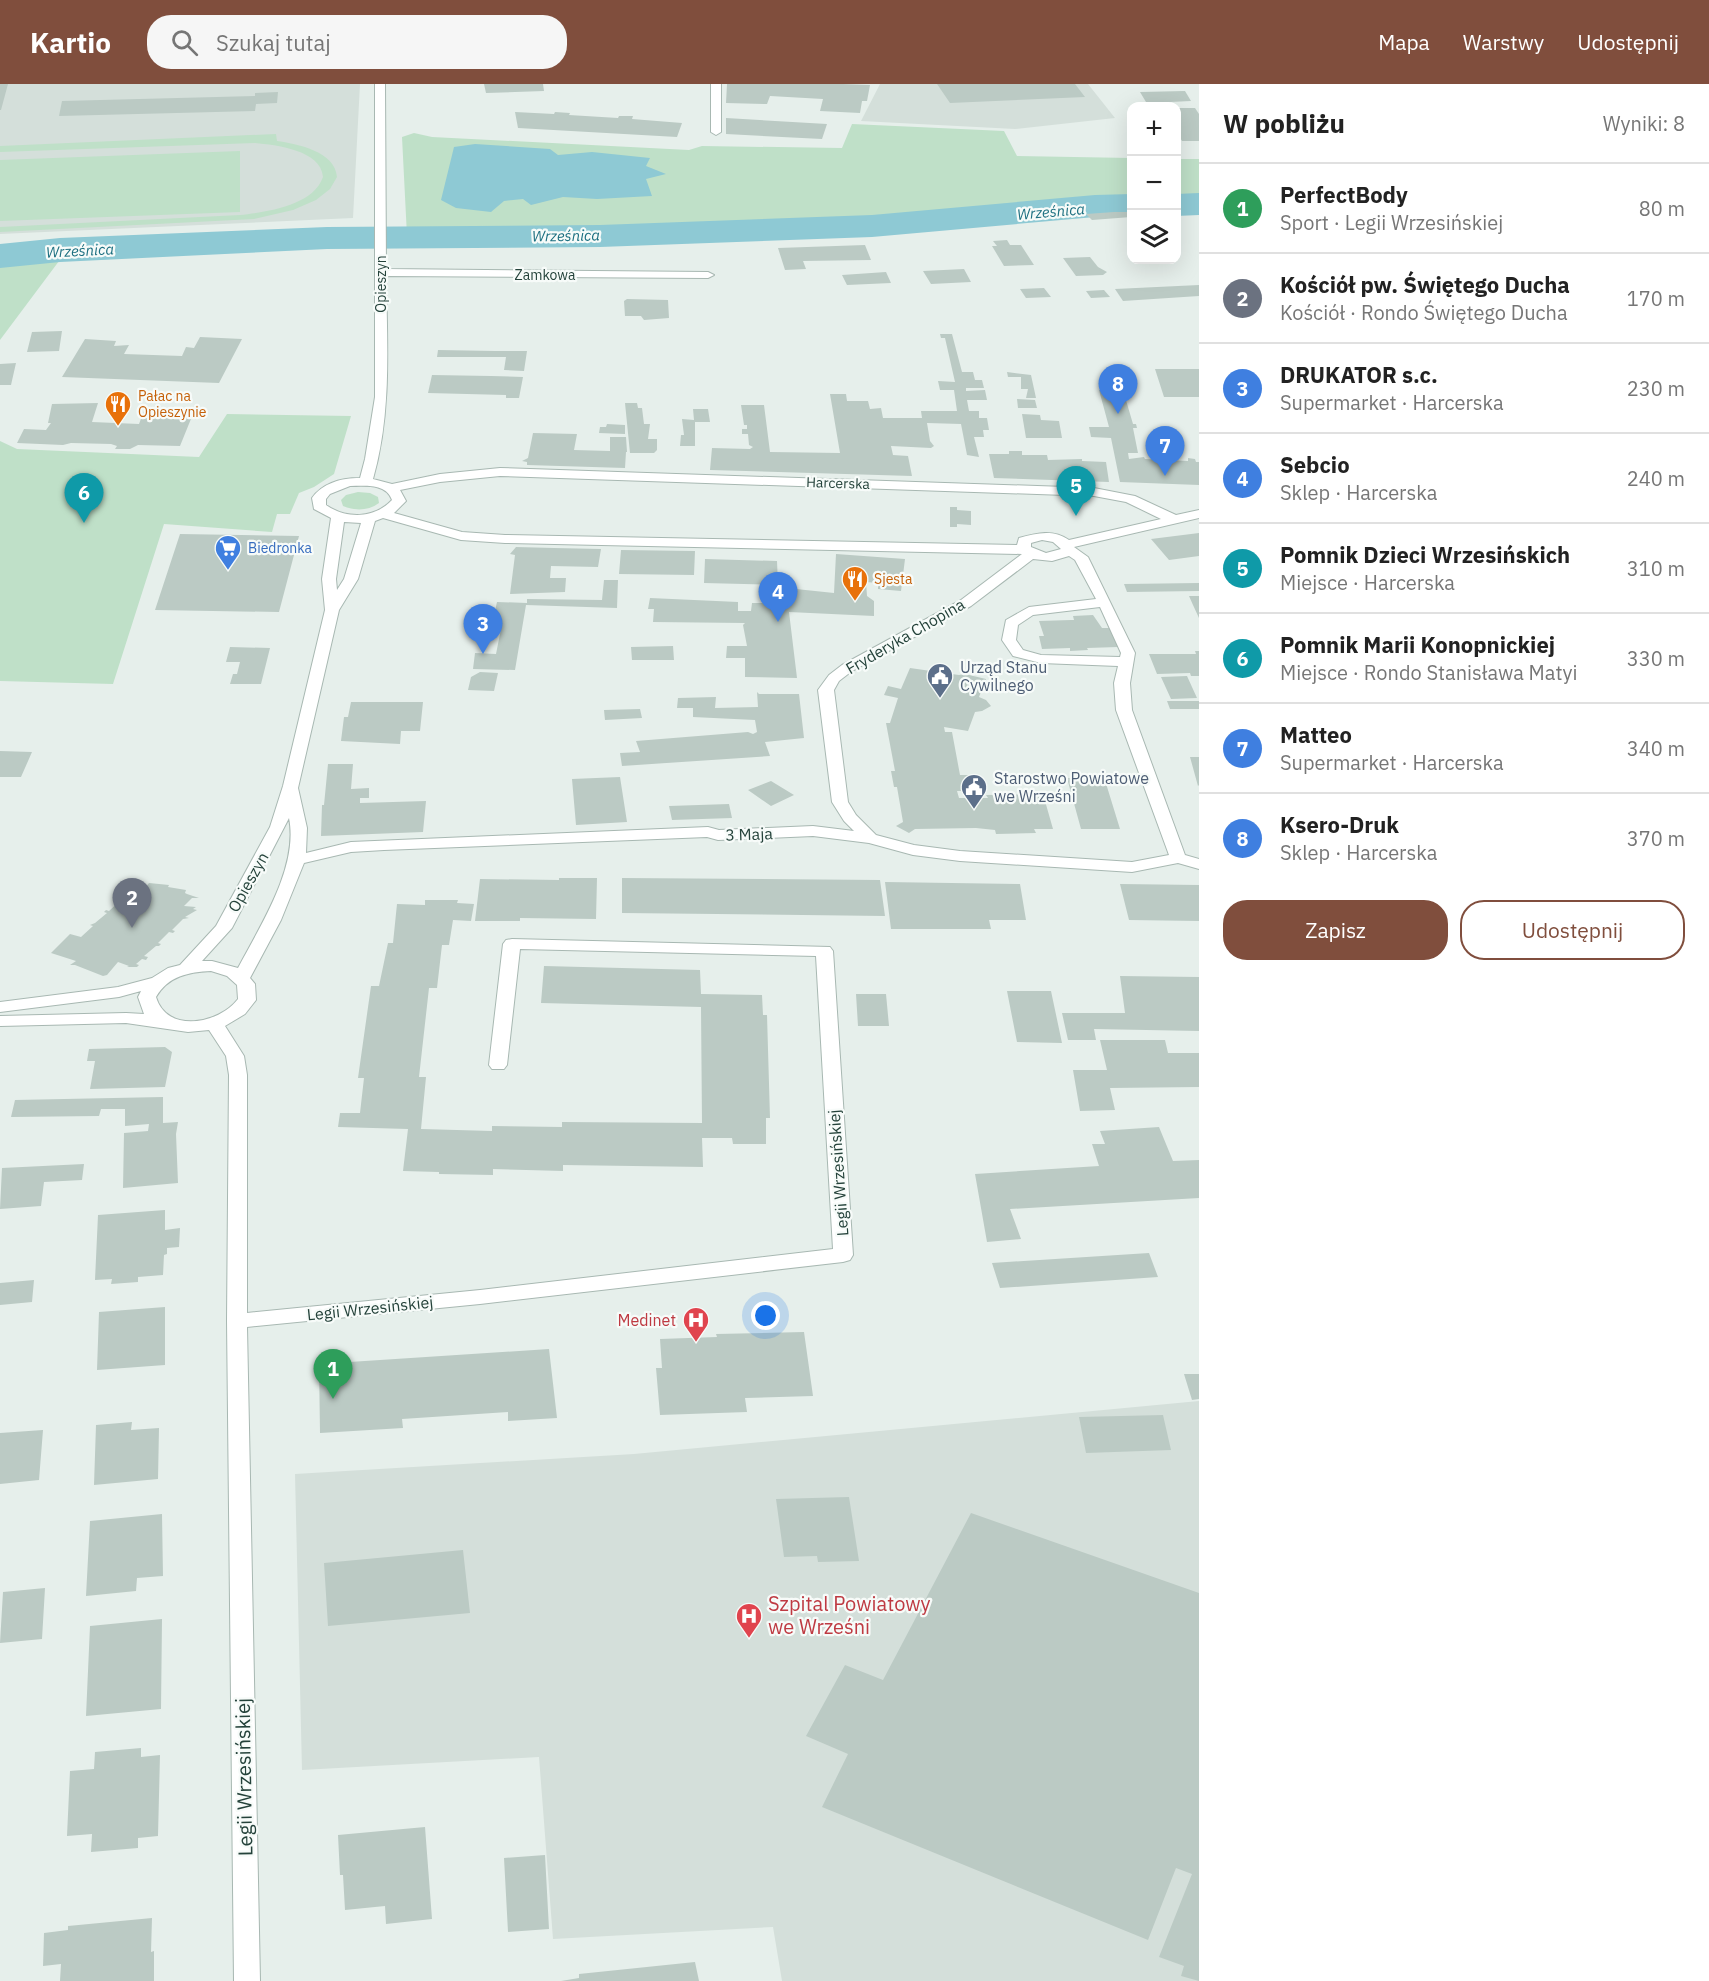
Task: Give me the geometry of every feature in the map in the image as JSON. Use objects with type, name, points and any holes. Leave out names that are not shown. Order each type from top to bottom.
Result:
[{"type":"street","name":"Opieszyn","points":[[365,482],[372,459],[381,397],[380,84]]},
{"type":"street","points":[[716,84],[716,132]]},
{"type":"street","name":"Zamkowa","points":[[381,272],[708,275]]},
{"type":"street","name":"Harcerska","points":[[391,488],[440,478],[500,472],[1094,492],[1130,499],[1173,519]]},
{"type":"street","points":[[365,482],[391,488],[398,494],[399,501],[394,508],[369,518],[338,517],[319,506],[319,498],[325,491],[335,486],[365,482]]},
{"type":"street","points":[[383,514],[461,536],[505,539],[1028,552],[1053,557],[1063,555],[1068,548],[1199,514]]},
{"type":"street","name":"Opieszyn","points":[[332,610],[329,579],[338,517]]},
{"type":"street","name":"Opieszyn","points":[[187,967],[223,928],[278,827],[291,786],[332,610],[351,579],[369,518]]},
{"type":"street","points":[[1028,552],[1024,541],[1041,536],[1057,538],[1081,556],[1105,602],[1128,653],[1122,683],[1124,710],[1178,858]]},
{"type":"street","name":"Fryderyka Chopina","points":[[870,838],[844,811],[840,802],[826,690],[834,678],[847,668],[940,618],[1013,570],[1028,552]]},
{"type":"street","points":[[1105,602],[1029,611],[1011,623],[1009,640],[1018,653],[1041,659],[1126,662]]},
{"type":"street","name":"Opieszyn","points":[[241,978],[272,920],[297,860],[299,828],[291,786]]},
{"type":"street","name":"3 Maja","points":[[297,860],[351,847],[384,845],[708,831],[718,835],[813,831],[870,838],[913,850],[999,859],[1132,867],[1178,858],[1199,864]]},
{"type":"street","name":"Legii Wrzesińskiej","points":[[237,1321],[480,1297],[843,1255],[824,951],[513,944],[498,1065]]},
{"type":"street","points":[[0,1006],[119,992],[156,982],[187,967],[223,968],[241,978],[249,992],[243,1007],[225,1020],[214,1024],[189,1027],[126,1018],[0,1021]]},
{"type":"street","points":[[156,982],[147,997],[147,1004],[157,1018],[166,1022]]},
{"type":"street","name":"Legii Wrzesińskiej","points":[[214,1024],[235,1056],[238,1075],[237,1321],[247,1981]]},
{"type":"shaded area","points":[[0,84],[360,84],[353,218],[0,234]]},
{"type":"shaded area","points":[[880,84],[1088,84],[1115,118],[1015,129],[861,121]]},
{"type":"shaded area","name":"Szpital Powiatowy we Wrześni","points":[[1199,1401],[1199,1981],[782,1981],[773,1927],[553,1939],[539,1757],[302,1770],[295,1474],[634,1454]]},
{"type":"green space","points":[[852,124],[1004,131],[1017,156],[1127,158],[1127,202],[871,222],[407,236],[402,137],[414,133],[432,137],[689,150],[702,146],[842,148]]},
{"type":"green space","points":[[276,134],[277,141],[314,150],[330,161],[335,168],[337,177],[330,189],[316,200],[293,210],[254,219],[0,232],[0,227],[263,212],[299,201],[318,187],[323,177],[320,168],[306,155],[274,145],[255,143],[0,152],[0,146]]},
{"type":"green space","points":[[240,151],[240,212],[0,221],[0,160]]},
{"type":"green space","points":[[1181,159],[1199,159],[1199,201],[1181,201]]},
{"type":"green space","points":[[74,241],[0,340],[0,247]]},
{"type":"green space","points":[[227,414],[351,416],[334,474],[314,487],[299,493],[290,514],[277,514],[272,532],[164,524],[113,684],[0,681],[0,441],[17,449],[199,457]]},
{"type":"green space","points":[[358,492],[370,493],[378,497],[379,503],[370,508],[361,509],[343,506],[341,500],[346,495]]},
{"type":"water","points":[[475,144],[550,149],[558,155],[592,152],[650,158],[646,166],[666,174],[646,179],[652,196],[597,199],[563,197],[531,205],[523,199],[504,201],[491,212],[456,208],[441,200],[454,147]]},
{"type":"building","points":[[0,84],[8,84],[1,110],[0,110]]},
{"type":"building","points":[[484,84],[543,84],[544,91],[486,93]]},
{"type":"building","points":[[727,84],[870,85],[867,101],[862,101],[860,113],[820,111],[823,99],[770,96],[767,104],[726,103]]},
{"type":"building","points":[[937,84],[1075,84],[1085,97],[950,103]]},
{"type":"building","points":[[1185,91],[1191,101],[1146,102],[1140,92]]},
{"type":"building","points":[[278,92],[277,103],[256,104],[255,111],[59,116],[62,101],[255,96],[255,93]]},
{"type":"building","points":[[1181,108],[1195,108],[1199,114],[1199,141],[1182,141]]},
{"type":"building","points":[[515,112],[554,114],[555,112],[618,118],[619,116],[633,116],[632,119],[682,123],[677,137],[518,128]]},
{"type":"building","points":[[726,118],[827,124],[822,139],[726,134]]},
{"type":"building","points":[[1127,212],[1127,217],[1092,220],[1086,214]]},
{"type":"building","points":[[1007,240],[1010,245],[1021,245],[1034,265],[1004,266],[992,246],[997,246],[993,241]]},
{"type":"building","points":[[865,245],[871,260],[803,261],[806,269],[785,270],[778,248]]},
{"type":"building","points":[[1090,257],[1098,267],[1107,272],[1103,275],[1076,276],[1063,258]]},
{"type":"building","points":[[964,269],[971,282],[931,284],[923,271]]},
{"type":"building","points":[[886,272],[891,283],[847,285],[842,275]]},
{"type":"building","points":[[1199,285],[1199,296],[1123,301],[1115,289]]},
{"type":"building","points":[[1044,288],[1051,297],[1026,298],[1020,289]]},
{"type":"building","points":[[1104,290],[1110,297],[1091,298],[1086,291]]},
{"type":"building","points":[[627,299],[668,300],[669,318],[644,320],[641,316],[625,316],[624,301]]},
{"type":"building","points":[[62,331],[59,351],[27,352],[32,332]]},
{"type":"building","points":[[940,334],[952,334],[962,372],[973,372],[975,380],[982,380],[984,388],[966,388],[966,391],[985,390],[987,400],[967,400],[969,411],[979,411],[979,418],[987,418],[989,430],[983,430],[984,437],[974,437],[979,457],[967,455],[961,424],[927,423],[930,441],[934,446],[931,448],[891,446],[893,455],[908,456],[912,476],[710,470],[712,448],[750,449],[753,447],[749,445],[748,434],[742,434],[742,429],[747,429],[747,425],[744,425],[741,405],[764,405],[770,452],[840,453],[830,394],[846,394],[847,401],[868,401],[870,409],[881,408],[883,418],[922,418],[921,411],[957,411],[954,390],[940,390],[938,381],[955,382],[945,338],[941,338]]},
{"type":"building","points":[[200,337],[242,339],[219,383],[62,377],[85,339],[116,341],[114,346],[129,345],[124,354],[182,356],[186,347],[194,348]]},
{"type":"building","points":[[438,350],[527,351],[524,371],[504,370],[506,357],[437,357]]},
{"type":"building","points":[[16,363],[11,385],[0,385],[0,364]]},
{"type":"building","points":[[1155,369],[1199,369],[1199,397],[1164,397]]},
{"type":"building","points":[[1007,372],[1031,375],[1036,398],[1026,398],[1028,389],[1021,389],[1021,377],[1008,377]]},
{"type":"building","points":[[432,375],[523,377],[519,398],[506,398],[506,395],[428,393]]},
{"type":"building","points":[[1099,390],[1123,390],[1133,424],[1136,424],[1137,428],[1133,428],[1138,453],[1128,453],[1129,459],[1144,457],[1145,459],[1188,461],[1188,458],[1195,459],[1199,462],[1199,485],[1120,482],[1111,438],[1091,437],[1089,427],[1109,427]]},
{"type":"building","points":[[1017,399],[1035,400],[1037,408],[1018,408]]},
{"type":"building","name":"Pałac na Opieszynie","points":[[98,403],[92,422],[139,424],[145,408],[195,409],[180,446],[138,445],[130,449],[115,449],[117,446],[111,444],[17,443],[24,429],[46,430],[51,423],[48,423],[52,404]]},
{"type":"building","points":[[625,403],[637,403],[638,408],[642,408],[644,424],[650,424],[648,439],[657,439],[657,450],[654,453],[630,453]]},
{"type":"building","points":[[693,409],[708,409],[710,422],[695,422],[695,446],[680,446],[681,435],[684,435],[682,419],[694,420]]},
{"type":"building","points":[[1022,414],[1040,415],[1041,420],[1059,421],[1062,438],[1026,438]]},
{"type":"building","points":[[607,424],[625,425],[625,434],[599,433],[600,427],[606,427]]},
{"type":"building","points":[[533,433],[577,434],[574,450],[610,451],[610,437],[626,437],[625,468],[527,465],[527,462],[522,461],[528,458]]},
{"type":"building","points":[[1009,451],[1022,451],[1022,455],[1047,455],[1048,460],[1082,459],[1082,461],[1106,462],[1109,482],[994,478],[989,454],[1009,454]]},
{"type":"building","points":[[950,507],[971,511],[971,525],[957,524],[957,527],[950,527]]},
{"type":"building","points":[[1199,533],[1199,556],[1169,560],[1151,539]]},
{"type":"building","points":[[180,534],[299,536],[279,612],[155,610]]},
{"type":"building","points":[[516,547],[601,549],[598,567],[551,566],[550,578],[566,578],[565,592],[510,594],[515,555],[510,554]]},
{"type":"building","points":[[621,550],[695,551],[694,575],[619,574]]},
{"type":"building","points":[[836,554],[905,559],[901,591],[878,589],[878,583],[866,582],[867,596],[874,601],[874,616],[789,612],[797,678],[745,677],[745,658],[726,658],[727,646],[747,646],[743,625],[745,623],[653,622],[654,609],[648,609],[650,598],[738,602],[738,611],[751,611],[752,603],[765,603],[765,590],[795,591],[796,589],[834,593]]},
{"type":"building","points":[[705,559],[777,561],[778,585],[704,583]]},
{"type":"building","points":[[604,580],[618,580],[617,608],[526,605],[515,670],[473,669],[475,653],[496,654],[501,629],[491,629],[497,602],[527,603],[527,599],[602,600]]},
{"type":"building","points":[[1199,583],[1199,591],[1127,592],[1124,584]]},
{"type":"building","points":[[1189,596],[1199,596],[1199,618],[1193,605]]},
{"type":"building","points":[[1093,615],[1102,628],[1110,628],[1118,647],[1070,651],[1070,648],[1042,649],[1039,636],[1044,636],[1039,621],[1074,620],[1073,616]]},
{"type":"building","points":[[673,646],[674,660],[632,660],[631,647]]},
{"type":"building","points":[[230,647],[270,648],[261,684],[230,684],[233,674],[237,674],[240,662],[226,662]]},
{"type":"building","points":[[1195,651],[1199,651],[1199,676],[1191,676],[1190,673],[1157,674],[1149,654],[1196,654]]},
{"type":"building","points":[[910,668],[965,674],[986,679],[979,697],[991,706],[975,712],[968,731],[944,727],[945,732],[952,732],[960,775],[978,775],[982,791],[957,791],[959,798],[1043,794],[1053,829],[1034,829],[1036,833],[996,834],[995,830],[976,828],[915,829],[909,833],[896,826],[903,822],[897,787],[894,787],[891,771],[895,771],[886,723],[890,723],[898,698],[884,695],[888,686],[901,689]]},
{"type":"building","points":[[480,672],[498,673],[494,691],[468,690],[471,677]]},
{"type":"building","points":[[1187,676],[1197,698],[1171,699],[1161,677]]},
{"type":"building","points":[[757,692],[759,694],[799,694],[804,738],[765,742],[770,756],[622,766],[620,753],[640,752],[636,741],[757,732],[755,720],[693,717],[693,708],[677,708],[678,698],[716,697],[715,708],[758,707]]},
{"type":"building","points":[[1167,701],[1199,701],[1199,709],[1170,709]]},
{"type":"building","points":[[351,702],[423,702],[420,731],[401,731],[400,744],[341,741],[344,717],[348,717]]},
{"type":"building","points":[[640,709],[642,718],[605,720],[604,710]]},
{"type":"building","points":[[0,751],[32,752],[21,777],[0,777]]},
{"type":"building","points":[[1190,757],[1199,757],[1198,786]]},
{"type":"building","points":[[328,764],[353,764],[351,789],[369,788],[369,798],[360,798],[360,803],[426,801],[423,832],[321,836],[322,805],[324,805]]},
{"type":"building","points":[[620,777],[627,822],[576,825],[572,779]]},
{"type":"building","points":[[1104,777],[1120,829],[1081,829],[1067,778]]},
{"type":"building","points":[[771,781],[794,795],[771,806],[748,790]]},
{"type":"building","points":[[729,804],[732,818],[672,820],[669,806]]},
{"type":"building","points":[[559,878],[597,878],[596,919],[520,918],[520,921],[475,921],[480,879],[559,880]]},
{"type":"building","points":[[622,878],[880,880],[885,916],[622,913]]},
{"type":"building","points":[[885,882],[1020,884],[1026,920],[989,920],[991,929],[891,929]]},
{"type":"building","points":[[149,883],[186,890],[185,893],[199,898],[192,898],[184,906],[196,907],[193,909],[197,910],[185,917],[189,918],[183,919],[172,930],[175,931],[173,933],[169,932],[158,943],[161,944],[159,946],[144,956],[148,957],[146,960],[142,959],[136,964],[139,965],[137,967],[127,967],[129,966],[118,962],[107,975],[103,976],[70,965],[76,961],[51,953],[70,934],[81,937],[93,926],[90,925],[107,913],[104,912],[106,910],[109,911],[121,900],[118,899],[120,897],[123,898],[128,893],[127,890],[133,888],[141,893]]},
{"type":"building","points":[[1120,884],[1199,885],[1199,921],[1129,920]]},
{"type":"building","points":[[425,900],[458,900],[457,903],[474,904],[471,921],[453,920],[449,945],[442,945],[437,988],[429,988],[419,1077],[426,1077],[421,1129],[492,1131],[492,1126],[562,1127],[562,1122],[702,1123],[701,1007],[541,1003],[544,966],[700,970],[701,994],[762,995],[763,1015],[767,1015],[770,1118],[766,1118],[766,1144],[733,1144],[732,1138],[702,1138],[703,1167],[563,1165],[563,1171],[493,1169],[493,1175],[439,1174],[439,1172],[403,1171],[408,1129],[338,1127],[340,1113],[360,1113],[364,1078],[358,1078],[371,986],[379,986],[388,943],[393,943],[397,904],[425,905]]},
{"type":"building","points":[[1120,976],[1199,977],[1199,1031],[1094,1029],[1096,1040],[1068,1040],[1062,1013],[1125,1013]]},
{"type":"building","points":[[1007,991],[1051,991],[1062,1043],[1017,1042]]},
{"type":"building","points":[[856,994],[886,994],[889,1026],[858,1026]]},
{"type":"building","points":[[1100,1040],[1165,1040],[1168,1053],[1199,1053],[1199,1087],[1110,1088],[1115,1110],[1080,1111],[1073,1070],[1107,1070]]},
{"type":"building","points":[[165,1047],[172,1052],[165,1087],[90,1089],[95,1061],[87,1061],[89,1049]]},
{"type":"building","points":[[163,1097],[163,1123],[178,1122],[176,1134],[178,1183],[123,1188],[124,1133],[148,1131],[149,1124],[125,1126],[125,1109],[101,1109],[99,1116],[11,1117],[15,1100]]},
{"type":"building","points":[[1159,1127],[1173,1161],[1199,1160],[1199,1198],[1010,1209],[1021,1239],[987,1242],[975,1174],[1099,1166],[1092,1144],[1105,1144],[1100,1131]]},
{"type":"building","points":[[84,1164],[82,1180],[44,1182],[41,1206],[0,1209],[2,1168]]},
{"type":"building","points":[[165,1210],[165,1230],[180,1228],[179,1247],[167,1248],[167,1254],[164,1255],[163,1275],[138,1277],[138,1282],[111,1284],[112,1279],[95,1280],[98,1215]]},
{"type":"building","points":[[1149,1253],[1158,1277],[1000,1288],[992,1263]]},
{"type":"building","points":[[34,1280],[32,1302],[0,1305],[0,1283]]},
{"type":"building","points":[[165,1307],[165,1365],[97,1370],[99,1312]]},
{"type":"building","points":[[804,1332],[813,1396],[745,1398],[747,1412],[660,1415],[656,1368],[662,1368],[660,1339],[717,1337],[716,1334]]},
{"type":"building","points":[[549,1349],[557,1418],[508,1421],[508,1412],[402,1419],[403,1428],[320,1433],[319,1364]]},
{"type":"building","points":[[1184,1374],[1199,1374],[1199,1399],[1192,1400]]},
{"type":"building","points":[[1163,1415],[1171,1450],[1086,1453],[1079,1417]]},
{"type":"building","points":[[132,1422],[131,1430],[159,1428],[158,1479],[94,1485],[96,1425]]},
{"type":"building","points":[[43,1430],[39,1480],[0,1484],[0,1433]]},
{"type":"building","points":[[849,1497],[859,1561],[818,1562],[817,1556],[784,1557],[776,1499]]},
{"type":"building","points":[[971,1513],[1199,1593],[1199,1981],[1181,1976],[1184,1966],[1159,1957],[1192,1874],[1176,1868],[1148,1940],[822,1807],[848,1754],[806,1736],[845,1665],[883,1680]]},
{"type":"building","points":[[162,1514],[163,1576],[137,1578],[136,1591],[86,1596],[90,1521]]},
{"type":"building","points":[[463,1550],[470,1613],[328,1626],[324,1563]]},
{"type":"building","points":[[45,1588],[42,1639],[0,1643],[3,1592]]},
{"type":"building","points":[[162,1619],[161,1709],[86,1716],[90,1626]]},
{"type":"building","points":[[141,1748],[141,1757],[160,1755],[158,1836],[138,1838],[138,1848],[91,1852],[92,1834],[67,1836],[70,1771],[94,1769],[95,1752]]},
{"type":"building","points":[[425,1827],[432,1919],[386,1924],[385,1906],[345,1910],[338,1835]]},
{"type":"building","points":[[545,1855],[549,1929],[508,1932],[504,1858]]},
{"type":"building","points":[[152,1918],[151,1952],[154,1951],[154,1981],[60,1981],[61,1964],[43,1966],[44,1933],[68,1930],[68,1926]]},
{"type":"building","points":[[695,1962],[699,1981],[561,1981],[579,1978],[579,1974]]},
{"type":"waterway","name":"Wrześnica","points":[[1181,205],[1199,204]]},
{"type":"waterway","name":"Wrześnica","points":[[0,256],[60,250],[327,238],[600,236],[872,226],[1127,205]]},
{"type":"place","name":"Ksero-Druk","points":[[1118,414]]},
{"type":"place","name":"Pałac na Opieszynie","points":[[118,427]]},
{"type":"place","name":"Matteo","points":[[1165,476]]},
{"type":"place","name":"Pomnik Dzieci Wrzesińskich","points":[[1076,516]]},
{"type":"place","name":"Pomnik Marii Konopnickiej","points":[[84,523]]},
{"type":"place","name":"Biedronka","points":[[228,571]]},
{"type":"place","name":"Sjesta","points":[[855,602]]},
{"type":"place","name":"Sebcio","points":[[778,622]]},
{"type":"place","name":"DRUKATOR s.c.","points":[[483,654]]},
{"type":"place","name":"Urząd Stanu Cywilnego","points":[[940,699]]},
{"type":"place","name":"Starostwo Powiatowe we Wrześni","points":[[974,810]]},
{"type":"place","name":"Kościół pw. Świętego Ducha","points":[[132,928]]},
{"type":"place","name":"Medinet","points":[[696,1343]]},
{"type":"place","name":"PerfectBody","points":[[333,1399]]},
{"type":"place","name":"Szpital Powiatowy we Wrześni","points":[[749,1639]]}]
